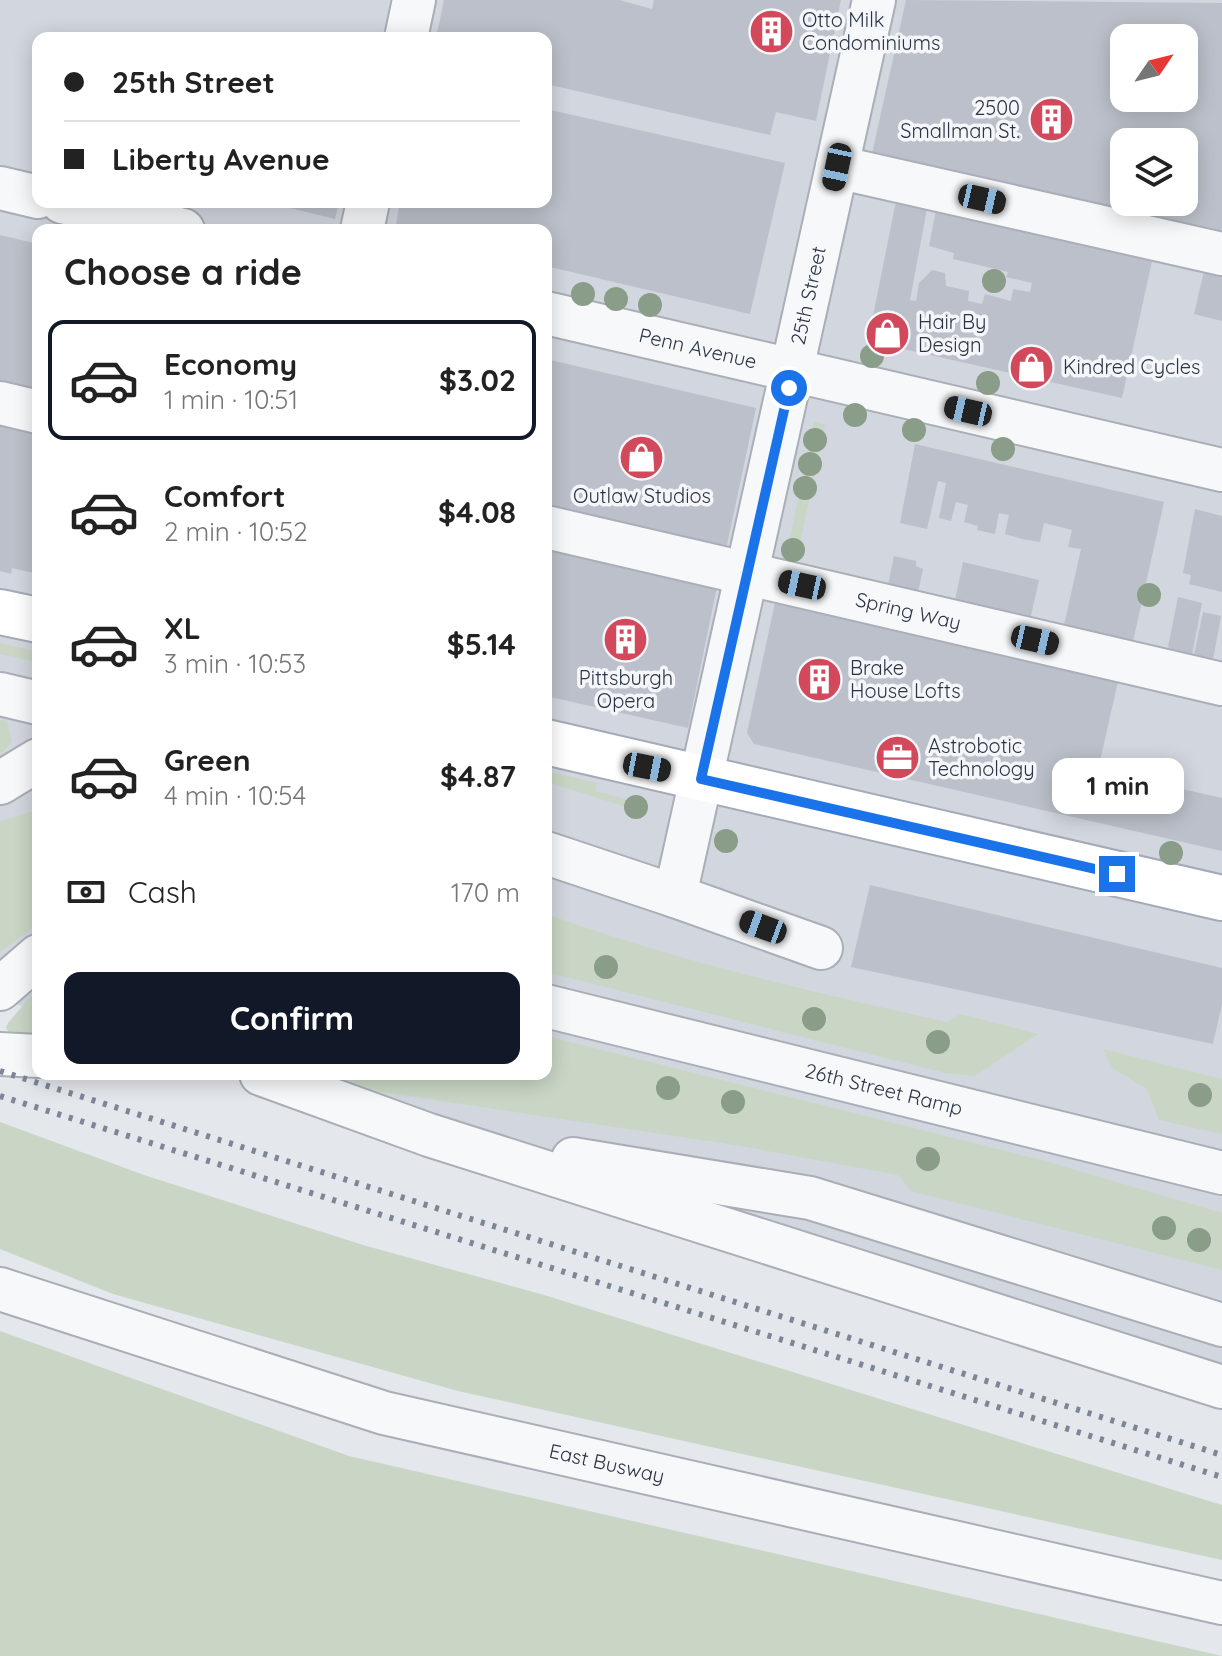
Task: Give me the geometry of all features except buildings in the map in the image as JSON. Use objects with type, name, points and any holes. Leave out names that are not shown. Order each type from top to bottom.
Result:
[{"type":"main road","points":[[0,612],[32,619]]},
{"type":"main road","points":[[552,743],[1222,898]]},
{"type":"street","points":[[407,32],[414,0]]},
{"type":"street","name":"25th Street","points":[[675,896],[874,0]]},
{"type":"street","points":[[837,167],[1222,254]]},
{"type":"street","points":[[0,188],[32,196]]},
{"type":"street","points":[[88,208],[157,224]]},
{"type":"street","name":"Penn Avenue","points":[[552,314],[1222,470]]},
{"type":"street","points":[[0,403],[32,411]]},
{"type":"street","name":"Spring Way","points":[[552,528],[1222,684]]},
{"type":"street","points":[[0,694],[32,702]]},
{"type":"street","points":[[0,783],[32,764]]},
{"type":"street","points":[[552,855],[821,948]]},
{"type":"street","name":"26th Street Ramp","points":[[552,1007],[1222,1173]]},
{"type":"street","points":[[0,1054],[32,1056]]},
{"type":"street","points":[[278,1080],[429,1135],[1222,1387]]},
{"type":"street","points":[[429,1135],[810,1198],[1222,1325]]},
{"type":"street","name":"East Busway","points":[[0,1289],[384,1413],[1222,1603]]},
{"type":"shaded area","points":[[0,0],[1222,0],[1222,1396],[250,1080],[552,1080],[552,224],[32,224],[32,1009],[0,999]]},
{"type":"green space","points":[[814,422],[825,425],[795,566],[785,563]]},
{"type":"green space","points":[[0,643],[32,651],[32,661],[0,654]]},
{"type":"green space","points":[[0,720],[7,721],[12,741],[0,755]]},
{"type":"green space","points":[[552,772],[597,783],[595,791],[645,804],[643,812],[552,784]]},
{"type":"green space","points":[[32,812],[32,928],[0,952],[0,821]]},
{"type":"green space","points":[[552,916],[695,961],[795,987],[947,1022],[960,1014],[1038,1034],[975,1076],[945,1073],[552,974]]},
{"type":"green space","points":[[32,995],[32,1041],[13,1038],[6,1028]]},
{"type":"green space","points":[[552,1038],[1045,1161],[1222,1213],[1222,1270],[911,1191],[898,1175],[735,1145],[318,1080],[552,1080]]},
{"type":"green space","points":[[1103,1049],[1222,1079],[1222,1134],[1159,1120],[1147,1089],[1112,1068]]},
{"type":"green space","points":[[0,1122],[144,1175],[363,1245],[544,1295],[1222,1505],[1222,1560],[458,1391],[113,1294],[0,1249]]},
{"type":"green space","points":[[0,1331],[349,1456],[1222,1656],[0,1656]]},
{"type":"railway","points":[[0,1071],[1222,1455]]},
{"type":"railway","points":[[0,1096],[1222,1477]]},
{"type":"place","name":"Otto Milk Condominiums","points":[[771,31]]},
{"type":"place","name":"2500 Smallman St.","points":[[1051,120]]},
{"type":"place","name":"Hair By Design","points":[[887,334]]},
{"type":"place","name":"Kindred Cycles","points":[[1032,367]]},
{"type":"place","name":"Outlaw Studios","points":[[642,457]]},
{"type":"place","name":"Pittsburgh Opera","points":[[626,639]]},
{"type":"place","name":"Brake House Lofts","points":[[819,679]]},
{"type":"place","name":"Astrobotic Technology","points":[[897,757]]},
{"type":"route","points":[[789,388],[701,779],[1117,874]]}]
